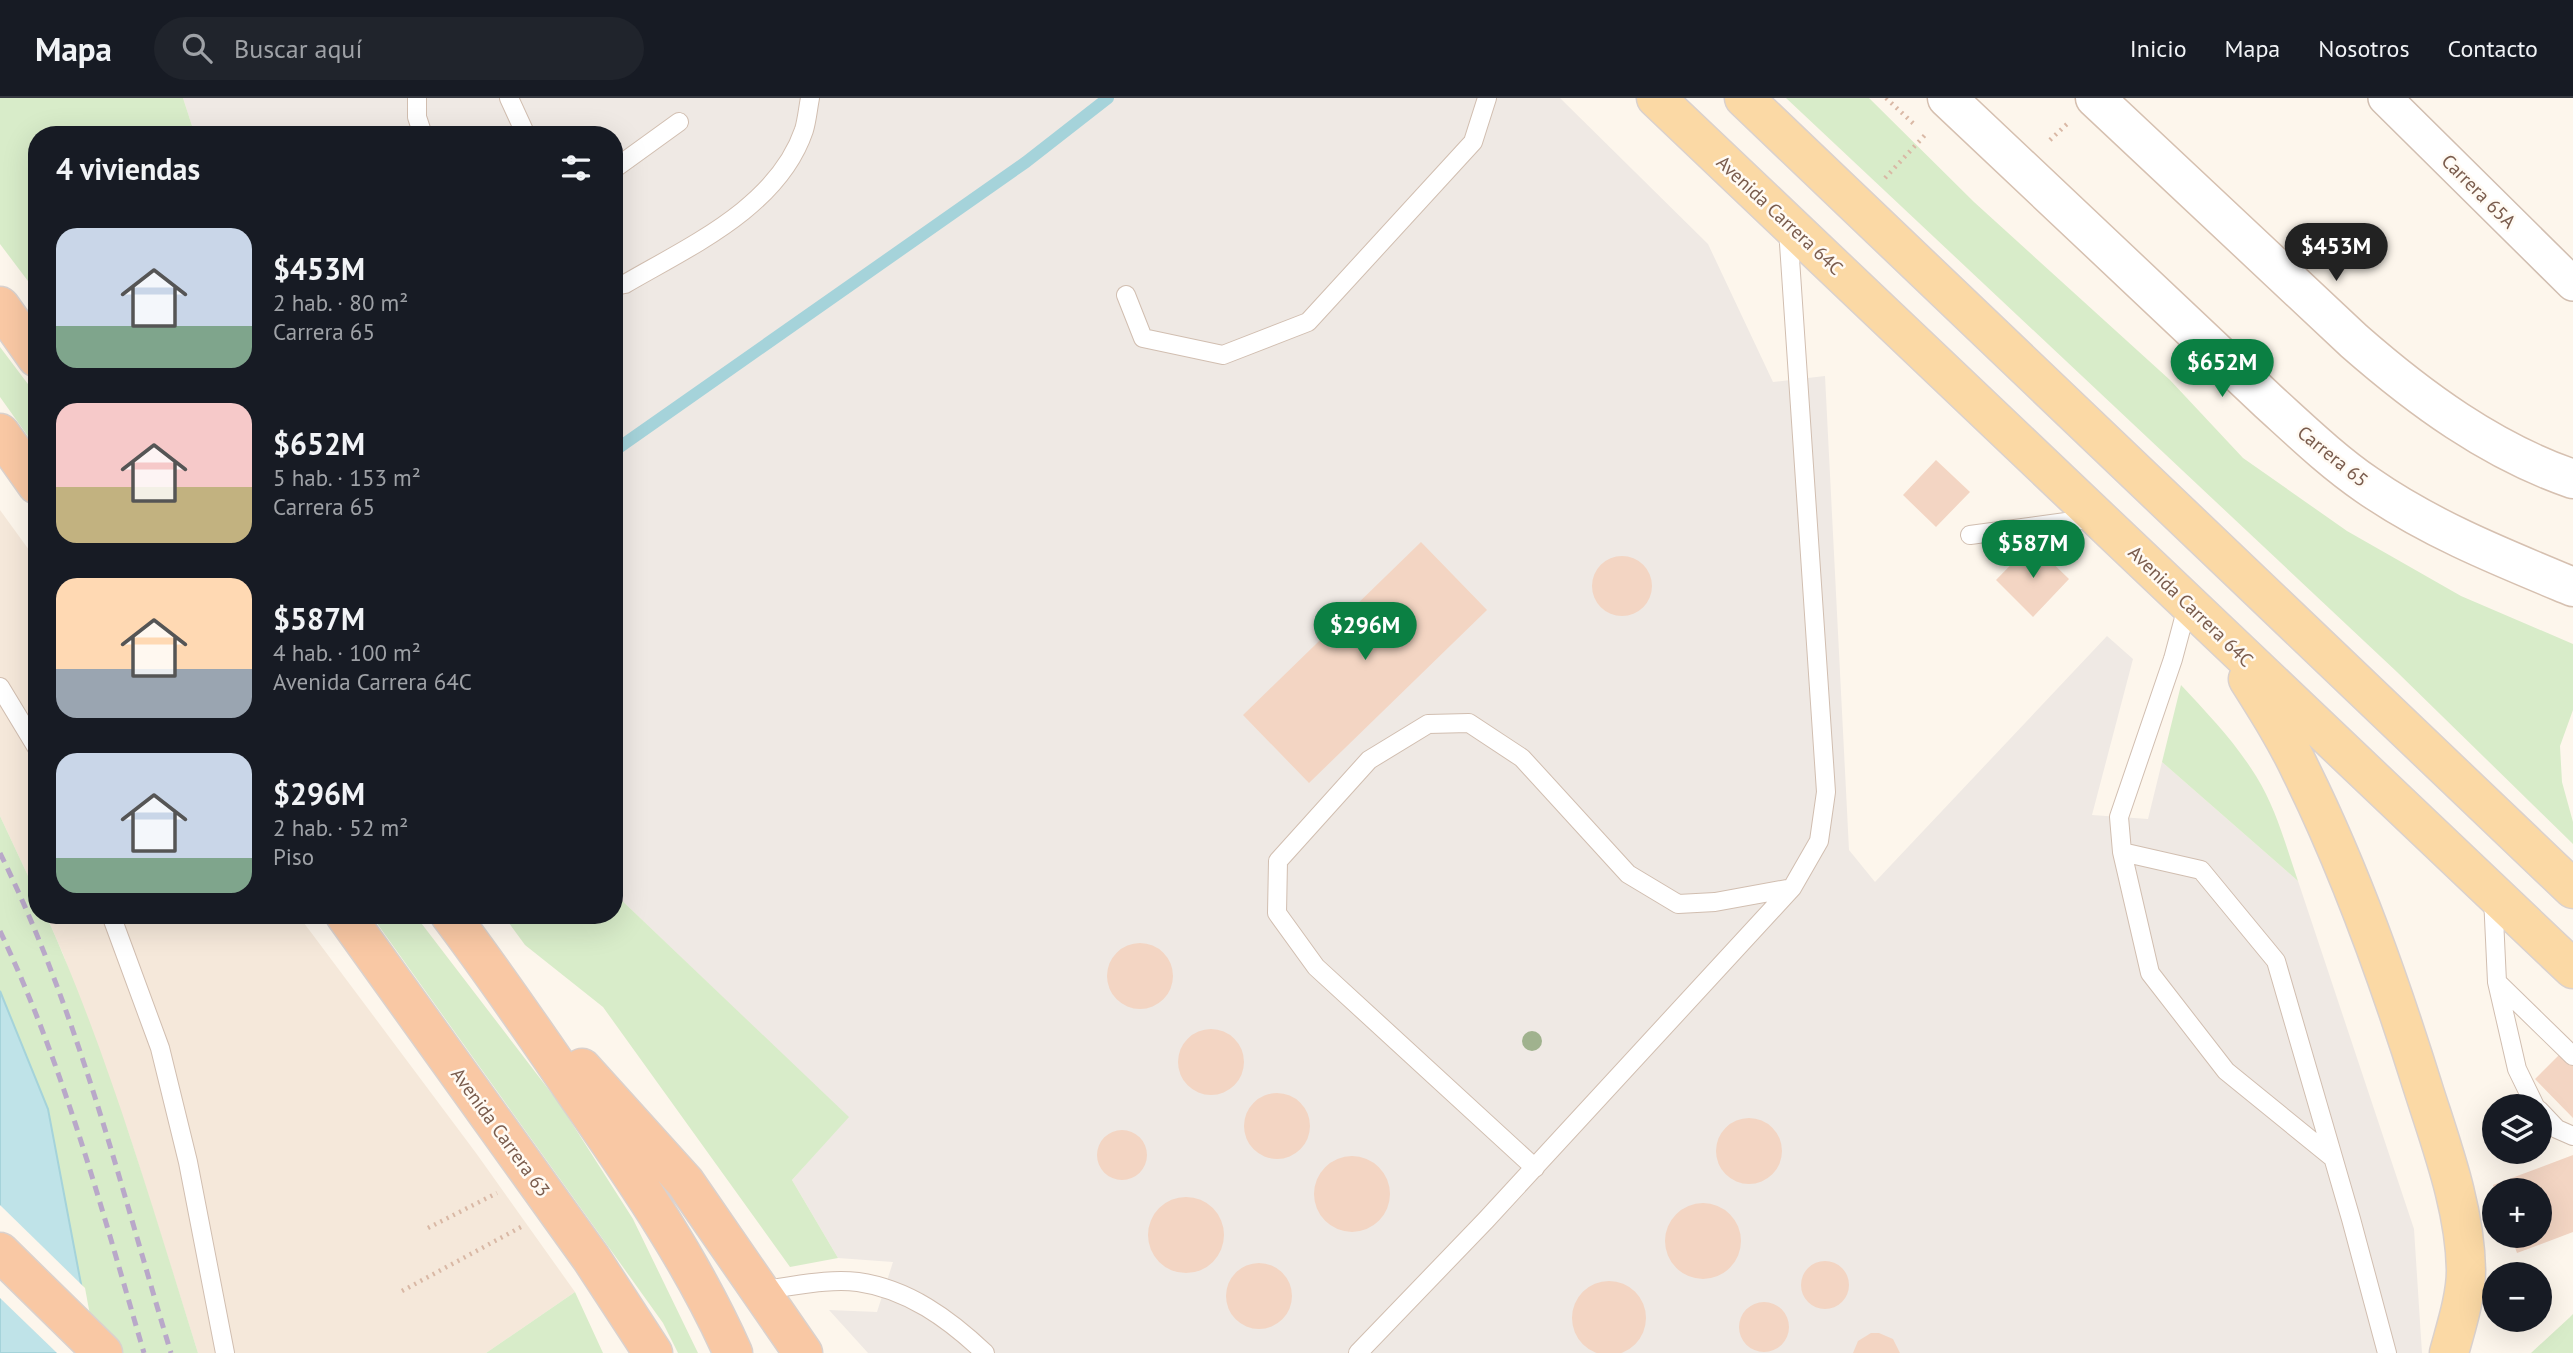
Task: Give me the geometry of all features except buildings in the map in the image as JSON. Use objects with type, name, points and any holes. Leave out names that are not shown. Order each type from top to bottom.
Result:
[{"type":"highway","points":[[0,306],[28,345]]},
{"type":"highway","points":[[2,441],[28,474]]},
{"type":"highway","name":"Avenida Carrera 63","points":[[351,924],[556,1209],[653,1353]]},
{"type":"highway","points":[[457,924],[643,1189],[699,1282],[733,1353]]},
{"type":"highway","points":[[488,965],[664,1156],[685,1182],[803,1353]]},
{"type":"highway","points":[[0,1252],[103,1353]]},
{"type":"main road","name":"Avenida Carrera 64C","points":[[1656,98],[2573,969]]},
{"type":"main road","points":[[1744,98],[2573,889]]},
{"type":"main road","name":"Carrera 65","points":[[1947,98],[2317,446],[2367,485],[2464,540],[2573,587]]},
{"type":"main road","points":[[2085,107],[2397,378],[2435,407],[2503,448],[2573,480]]},
{"type":"main road","points":[[2221,635],[2302,772],[2343,867],[2402,1018],[2443,1151],[2461,1222],[2466,1273],[2460,1313],[2449,1353]]},
{"type":"street","name":"Carrera 65A","points":[[2385,98],[2573,284]]},
{"type":"lane","points":[[417,98],[420,126]]},
{"type":"lane","points":[[509,98],[522,126]]},
{"type":"lane","points":[[623,284],[736,219],[783,170],[803,130],[810,98]]},
{"type":"lane","points":[[1126,295],[1143,338],[1223,355],[1308,322],[1473,142],[1487,98]]},
{"type":"lane","points":[[623,162],[679,122]]},
{"type":"lane","points":[[1358,1353],[1535,1168],[1792,888],[1819,841],[1826,792],[1787,222]]},
{"type":"lane","points":[[1970,535],[2099,517]]},
{"type":"lane","points":[[2188,603],[2119,817],[2122,852],[2150,973],[2227,1070],[2333,1157]]},
{"type":"lane","points":[[0,687],[28,733]]},
{"type":"lane","points":[[1535,1168],[1316,967],[1277,913],[1278,861],[1369,760],[1428,724],[1469,723],[1522,758],[1628,874],[1678,904],[1715,902],[1792,888]]},
{"type":"lane","points":[[2122,852],[2201,870],[2276,961],[2386,1353]]},
{"type":"lane","points":[[2493,893],[2497,982],[2517,1069],[2529,1094]]},
{"type":"lane","points":[[114,924],[160,1048],[188,1162],[225,1353]]},
{"type":"lane","points":[[2497,982],[2573,1056]]},
{"type":"lane","points":[[2552,1124],[2573,1136]]},
{"type":"lane","points":[[760,1290],[856,1282],[884,1288],[919,1301],[985,1353]]},
{"type":"path","points":[[2045,145],[2085,107]]},
{"type":"path","points":[[1858,207],[1925,135]]},
{"type":"path","points":[[428,1228],[532,1175]]},
{"type":"path","points":[[402,1291],[556,1209]]},
{"type":"shaded area","points":[[183,98],[1560,98],[1708,244],[1773,382],[1825,376],[1849,850],[1875,882],[2107,636],[2133,659],[2092,815],[2148,819],[2162,762],[2298,881],[2414,1229],[2422,1353],[868,1353],[829,1310],[877,1312],[893,1262],[838,1258],[792,1180],[848,1117],[623,902],[623,126],[192,126]]},
{"type":"shaded area","points":[[0,510],[28,549],[28,876],[0,816]]},
{"type":"shaded area","points":[[50,924],[305,924],[476,1153],[575,1292],[486,1353],[198,1353],[130,1137]]},
{"type":"green space","points":[[0,98],[183,98],[192,126],[28,126],[28,281],[0,244]]},
{"type":"green space","points":[[1786,98],[1869,98],[1974,202],[2170,380],[2243,458],[2347,531],[2461,596],[2573,644],[2573,710],[2560,746],[2562,782],[2573,822],[2573,844],[2397,672]]},
{"type":"green space","points":[[0,347],[28,384],[28,436],[0,397]]},
{"type":"green space","points":[[2181,685],[2230,740],[2256,776],[2275,814],[2298,881],[2162,762]]},
{"type":"green space","points":[[0,816],[28,876],[28,924],[50,924],[90,1022],[198,1353],[94,1353],[48,1109],[0,991]]},
{"type":"green space","points":[[623,902],[849,1117],[792,1180],[838,1258],[790,1267],[603,1007],[525,945],[510,924],[623,924]]},
{"type":"green space","points":[[377,924],[422,924],[559,1103],[633,1219],[698,1353],[678,1353],[663,1323]]},
{"type":"green space","points":[[575,1292],[603,1353],[486,1353]]},
{"type":"green space","points":[[2573,1314],[2573,1353],[2531,1353],[2569,1318]]},
{"type":"water","points":[[0,991],[48,1109],[94,1353],[0,1353]]},
{"type":"pier","points":[[0,1205],[85,1288],[97,1353],[57,1353],[0,1298]]},
{"type":"waterway","points":[[623,445],[1026,162],[1108,98]]},
{"type":"railway","points":[[0,853],[28,913]]},
{"type":"railway","points":[[32,924],[96,1099],[171,1353]]},
{"type":"railway","points":[[0,931],[23,982],[63,1086],[144,1353]]}]
